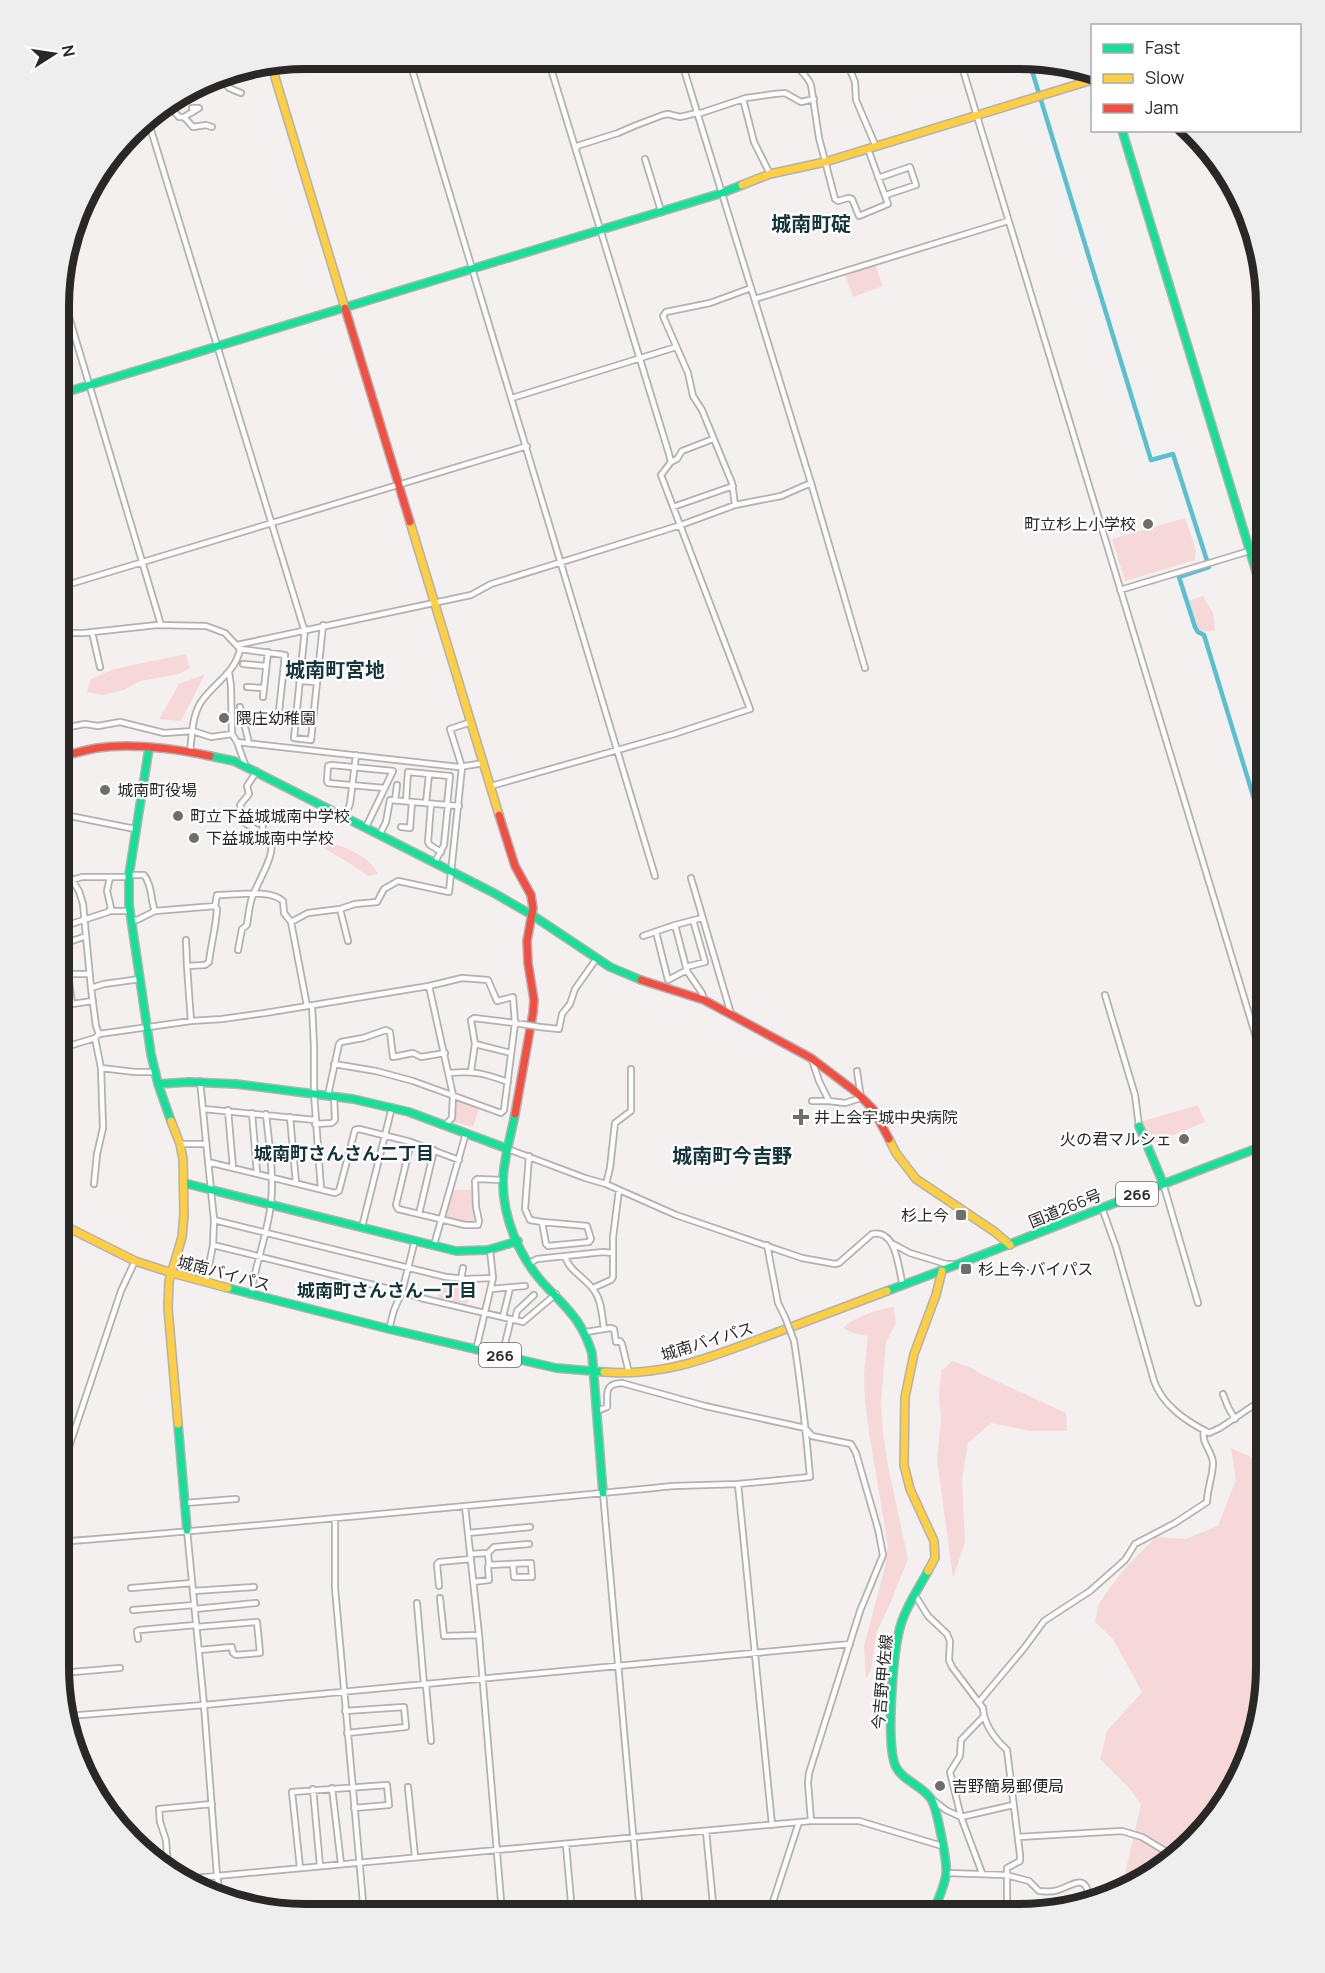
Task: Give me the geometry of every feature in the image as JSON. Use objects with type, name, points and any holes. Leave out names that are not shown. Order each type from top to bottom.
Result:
[{"type":"main road","points":[[273,71],[515,866],[531,895],[533,908],[527,933],[527,950],[534,1000],[532,1027],[503,1180],[506,1212],[528,1264],[572,1311],[586,1332],[592,1353],[603,1493]]},
{"type":"main road","points":[[69,391],[722,193],[770,174],[825,162],[1090,80]]},
{"type":"main road","points":[[1123,132],[1256,571]]},
{"type":"main road","points":[[71,754],[107,746],[190,752],[221,757],[257,771],[453,871],[532,915],[610,967],[630,976],[704,1000],[811,1058],[861,1098],[873,1108],[896,1153],[916,1179],[995,1232],[1010,1245]]},
{"type":"main road","points":[[148,748],[129,876],[130,911],[155,1072],[180,1144],[184,1183],[182,1237],[169,1281],[169,1332],[187,1530]]},
{"type":"main road","points":[[158,1084],[200,1081],[331,1095],[392,1107],[446,1124],[508,1149]]},
{"type":"main road","points":[[1139,1126],[1163,1183]]},
{"type":"main road","name":"国道266号","points":[[942,1271],[1256,1149]]},
{"type":"main road","points":[[184,1183],[456,1251],[490,1250],[518,1242]]},
{"type":"main road","name":"城南バイパス","points":[[69,1228],[135,1260],[172,1273],[251,1294],[556,1368],[630,1374],[660,1371],[706,1359],[942,1271]]},
{"type":"main road","name":"今吉野甲佐線","points":[[931,1798],[905,1778],[896,1767],[892,1754],[892,1706],[897,1643],[904,1614],[933,1563],[936,1547],[906,1477],[904,1465],[905,1397],[914,1354],[936,1295],[942,1271]]},
{"type":"main road","points":[[931,1798],[937,1814],[947,1873],[936,1904]]},
{"type":"street","points":[[412,69],[655,876]]},
{"type":"street","points":[[551,69],[671,462]]},
{"type":"street","points":[[684,69],[811,483],[865,668]]},
{"type":"street","points":[[799,69],[809,80],[819,138],[834,199],[838,201],[851,198],[859,216],[888,205],[868,149]]},
{"type":"street","points":[[850,69],[854,80],[856,100],[876,147]]},
{"type":"street","points":[[963,69],[1256,1037]]},
{"type":"street","points":[[226,83],[229,88],[241,93]]},
{"type":"street","points":[[576,149],[577,146],[618,134],[663,115],[680,117],[743,99],[784,93],[801,102],[814,99]]},
{"type":"street","points":[[743,99],[754,142],[770,174]]},
{"type":"street","points":[[174,109],[179,117],[184,117],[199,108],[192,108]]},
{"type":"street","points":[[184,117],[193,128],[206,124],[212,127]]},
{"type":"street","points":[[150,128],[305,629],[294,738],[311,740],[323,625]]},
{"type":"street","points":[[645,159],[661,211]]},
{"type":"street","points":[[878,178],[910,167],[916,185],[886,195]]},
{"type":"street","points":[[755,299],[1008,221]]},
{"type":"street","points":[[735,505],[733,486],[702,410],[693,396],[688,373],[663,313],[710,303],[751,288]]},
{"type":"street","points":[[69,317],[161,625]]},
{"type":"street","points":[[512,398],[676,347]]},
{"type":"street","points":[[491,786],[617,751],[750,709],[661,475],[682,451],[713,439]]},
{"type":"street","points":[[69,584],[527,446]]},
{"type":"street","points":[[238,647],[305,629],[471,595],[491,584],[681,525],[735,505],[781,496],[811,483]]},
{"type":"street","points":[[673,507],[733,486]]},
{"type":"street","points":[[1120,590],[1256,549]]},
{"type":"street","points":[[69,633],[161,625],[206,626],[225,633],[238,647],[285,655],[278,721]]},
{"type":"street","points":[[92,632],[100,667]]},
{"type":"street","points":[[190,752],[193,722],[201,702],[229,672],[237,660],[238,647]]},
{"type":"street","points":[[263,697],[268,652]]},
{"type":"street","points":[[243,664],[266,666]]},
{"type":"street","points":[[229,672],[232,734],[246,767]]},
{"type":"street","points":[[300,681],[317,682]]},
{"type":"street","points":[[247,687],[264,688]]},
{"type":"street","points":[[240,707],[249,743]]},
{"type":"street","points":[[69,727],[85,724],[98,726],[120,722],[164,733],[193,731],[211,736],[232,734]]},
{"type":"street","points":[[232,725],[243,722]]},
{"type":"street","points":[[291,922],[308,913],[377,902],[384,889],[398,881],[449,892],[453,871],[462,767],[450,729],[471,722]]},
{"type":"street","points":[[237,742],[462,767],[484,763]]},
{"type":"street","points":[[69,745],[71,754]]},
{"type":"street","points":[[345,816],[350,804],[356,755]]},
{"type":"street","points":[[366,827],[393,771],[328,766],[328,783],[384,789]]},
{"type":"street","points":[[238,950],[242,929],[247,925],[253,894],[263,876],[271,852],[271,843],[245,824],[240,805],[249,794],[247,786],[257,771]]},
{"type":"street","points":[[406,801],[408,772],[450,776],[444,844],[435,862]]},
{"type":"street","points":[[429,774],[428,842],[441,852]]},
{"type":"street","points":[[395,801],[397,785]]},
{"type":"street","points":[[380,834],[386,822],[390,800],[459,807]]},
{"type":"street","points":[[400,827],[410,828],[412,801]]},
{"type":"street","points":[[69,816],[135,829]]},
{"type":"street","points":[[262,816],[263,835]]},
{"type":"street","points":[[69,875],[82,898],[89,974],[99,1034]]},
{"type":"street","points":[[72,880],[144,876],[152,892],[155,911]]},
{"type":"street","points":[[110,877],[107,891],[110,911]]},
{"type":"street","points":[[691,878],[732,1017]]},
{"type":"street","points":[[187,966],[205,965],[209,962],[210,949],[216,930],[217,895],[262,893],[275,895],[283,901],[284,913],[291,922],[309,1006],[314,1046],[315,1122],[321,1189]]},
{"type":"street","points":[[131,921],[155,911],[215,906]]},
{"type":"street","points":[[340,909],[348,941]]},
{"type":"street","points":[[69,925],[110,911],[130,911]]},
{"type":"street","points":[[643,936],[702,918]]},
{"type":"street","points":[[656,932],[668,980],[686,969],[705,962],[693,920]]},
{"type":"street","points":[[675,925],[686,969],[704,1000]]},
{"type":"street","points":[[69,942],[86,936]]},
{"type":"street","points":[[186,940],[191,1021]]},
{"type":"street","points":[[471,1071],[475,1044],[471,1020],[474,1018],[559,1029],[562,1014],[570,1004],[575,989],[597,957]]},
{"type":"street","points":[[69,974],[89,974]]},
{"type":"street","points":[[69,1046],[95,1038],[99,1034],[309,1006],[429,986],[462,978],[488,980],[497,1001],[513,997],[518,1023],[511,1053],[504,1110],[501,1113],[385,1073],[334,1064]]},
{"type":"street","points":[[91,988],[104,984],[140,980]]},
{"type":"street","points":[[69,982],[72,1004],[93,1001]]},
{"type":"street","points":[[429,986],[453,1095],[452,1118],[446,1124]]},
{"type":"street","points":[[1105,995],[1135,1095],[1139,1126]]},
{"type":"street","points":[[204,1109],[332,1123],[334,1120],[331,1095],[334,1064],[341,1042],[363,1038],[386,1030],[390,1032],[393,1057],[413,1053],[421,1057],[445,1053]]},
{"type":"street","points":[[94,1184],[97,1154],[104,1128],[101,1068],[95,1038]]},
{"type":"street","points":[[475,1044],[511,1053]]},
{"type":"street","points":[[811,1058],[829,1101]]},
{"type":"street","points":[[101,1068],[155,1072]]},
{"type":"street","points":[[606,1184],[615,1124],[631,1111],[631,1069]]},
{"type":"street","points":[[812,1101],[845,1103],[861,1098],[857,1071]]},
{"type":"street","points":[[449,1073],[481,1072],[508,1082]]},
{"type":"street","points":[[200,1081],[213,1220],[213,1245],[206,1282]]},
{"type":"street","points":[[362,1227],[392,1107]]},
{"type":"street","points":[[228,1110],[233,1168]]},
{"type":"street","points":[[252,1113],[257,1173]]},
{"type":"street","points":[[251,1294],[253,1276],[271,1205],[266,1114]]},
{"type":"street","points":[[290,1117],[297,1183]]},
{"type":"street","points":[[208,1162],[335,1193],[339,1191],[355,1130],[358,1129],[411,1142],[459,1160]]},
{"type":"street","points":[[434,1245],[466,1133]]},
{"type":"street","points":[[411,1142],[396,1205],[398,1209],[465,1225],[477,1225],[479,1221],[475,1181],[477,1179],[503,1180]]},
{"type":"street","points":[[180,1144],[206,1144]]},
{"type":"street","points":[[508,1149],[606,1184],[676,1215],[802,1258],[835,1264],[843,1261],[872,1234],[884,1235],[893,1244],[903,1286]]},
{"type":"street","points":[[419,1214],[434,1150]]},
{"type":"street","points":[[529,1156],[525,1209],[531,1220],[587,1226],[590,1242],[548,1246],[542,1222]]},
{"type":"street","points":[[1163,1183],[1198,1303]]},
{"type":"street","points":[[593,1288],[613,1277],[613,1237],[619,1190]]},
{"type":"street","points":[[1102,1208],[1158,1392],[1164,1401],[1190,1423],[1209,1433],[1256,1404]]},
{"type":"street","points":[[213,1220],[446,1277],[493,1278]]},
{"type":"street","points":[[389,1329],[402,1292],[415,1240]]},
{"type":"street","points":[[893,1244],[946,1264],[960,1264]]},
{"type":"street","points":[[213,1245],[421,1298],[526,1321],[556,1294]]},
{"type":"street","points":[[69,1541],[260,1526],[673,1486],[738,1484],[810,1477],[806,1428],[801,1402],[800,1372],[794,1341],[778,1303],[767,1245]]},
{"type":"street","points":[[476,1350],[493,1278],[490,1250]]},
{"type":"street","points":[[528,1264],[537,1259],[613,1253]]},
{"type":"street","points":[[565,1256],[572,1269],[593,1288],[600,1303],[604,1329]]},
{"type":"street","points":[[69,1447],[121,1291],[135,1260]]},
{"type":"street","points":[[461,1279],[463,1268]]},
{"type":"street","points":[[491,1289],[525,1286]]},
{"type":"street","points":[[503,1317],[510,1288]]},
{"type":"street","points":[[502,1356],[517,1311],[534,1295]]},
{"type":"street","points":[[586,1332],[614,1329],[616,1342],[620,1341],[622,1344],[630,1374]]},
{"type":"street","points":[[597,1411],[607,1407],[608,1389],[614,1384],[622,1383],[705,1406],[806,1428],[812,1436],[851,1444],[856,1453],[883,1555],[860,1611],[809,1773],[811,1821]]},
{"type":"street","points":[[1223,1394],[1235,1419]]},
{"type":"street","points":[[979,1702],[1044,1621],[1090,1591],[1125,1560],[1135,1544],[1176,1523],[1208,1502],[1213,1461],[1203,1442],[1204,1430]]},
{"type":"street","points":[[738,1484],[772,1825]]},
{"type":"street","points":[[603,1493],[639,1904]]},
{"type":"street","points":[[185,1503],[236,1499]]},
{"type":"street","points":[[465,1506],[479,1635],[501,1904]]},
{"type":"street","points":[[335,1519],[334,1588],[363,1904]]},
{"type":"street","points":[[468,1533],[530,1527]]},
{"type":"street","points":[[187,1530],[219,1887]]},
{"type":"street","points":[[439,1586],[437,1564],[439,1562],[488,1553],[494,1547],[530,1544]]},
{"type":"street","points":[[488,1553],[489,1565],[531,1563],[532,1577],[514,1577],[513,1564]]},
{"type":"street","points":[[473,1582],[489,1581],[488,1567]]},
{"type":"street","points":[[131,1588],[192,1583]]},
{"type":"street","points":[[193,1592],[254,1587]]},
{"type":"street","points":[[915,1595],[928,1616],[947,1634],[950,1641],[949,1660],[952,1667],[983,1708],[994,1739],[1007,1750],[1020,1861],[1007,1868],[1007,1904]]},
{"type":"street","points":[[440,1598],[444,1636],[479,1635]]},
{"type":"street","points":[[133,1610],[256,1603]]},
{"type":"street","points":[[417,1603],[431,1741]]},
{"type":"street","points":[[138,1639],[137,1631],[139,1630],[257,1622],[260,1653],[236,1655],[232,1647],[199,1650]]},
{"type":"street","points":[[74,1715],[425,1685],[850,1644]]},
{"type":"street","points":[[69,1670],[120,1668]]},
{"type":"street","points":[[345,1711],[404,1707],[406,1727],[347,1733]]},
{"type":"street","points":[[982,1873],[961,1817],[950,1772],[960,1756],[960,1740],[984,1716]]},
{"type":"street","points":[[300,1868],[292,1792],[387,1785],[389,1805],[354,1808]]},
{"type":"street","points":[[408,1787],[415,1857]]},
{"type":"street","points":[[332,1788],[340,1864]]},
{"type":"street","points":[[313,1789],[320,1866]]},
{"type":"street","points":[[931,1798],[946,1810],[961,1817],[1013,1805]]},
{"type":"street","points":[[167,1859],[166,1840],[160,1822],[159,1809],[212,1804]]},
{"type":"street","points":[[198,1878],[811,1821],[859,1821],[943,1847]]},
{"type":"street","points":[[772,1904],[800,1822]]},
{"type":"street","points":[[706,1831],[713,1904]]},
{"type":"street","points":[[1018,1837],[1122,1831],[1142,1837],[1167,1852]]},
{"type":"street","points":[[566,1845],[571,1904]]},
{"type":"street","points":[[947,1873],[1006,1875],[1029,1881],[1039,1891],[1055,1891],[1074,1882],[1081,1882],[1088,1888],[1088,1893]]},
{"type":"shaded area","points":[[875,265],[883,286],[853,297],[845,274]]},
{"type":"shaded area","points":[[1185,518],[1196,550],[1195,560],[1125,581],[1112,539]]},
{"type":"shaded area","points":[[1203,596],[1213,613],[1215,630],[1201,632],[1188,601]]},
{"type":"shaded area","points":[[186,654],[190,668],[179,674],[140,681],[124,690],[103,695],[87,692],[91,679],[114,669]]},
{"type":"shaded area","points":[[205,674],[181,721],[159,719],[179,684]]},
{"type":"shaded area","points":[[329,842],[364,858],[370,862],[378,874],[368,876],[322,847]]},
{"type":"shaded area","points":[[457,1099],[479,1108],[473,1127],[454,1122]]},
{"type":"shaded area","points":[[1198,1105],[1205,1122],[1149,1145],[1140,1122]]},
{"type":"shaded area","points":[[450,1190],[471,1190],[476,1220],[474,1222],[445,1217]]},
{"type":"shaded area","points":[[443,1278],[473,1282],[467,1304],[438,1299]]},
{"type":"shaded area","points":[[894,1307],[896,1323],[886,1342],[881,1403],[888,1466],[908,1559],[877,1631],[871,1669],[866,1679],[864,1646],[885,1567],[888,1546],[865,1400],[864,1373],[868,1336],[843,1328],[867,1314]]},
{"type":"shaded area","points":[[952,1361],[972,1368],[1066,1413],[1067,1431],[1031,1431],[991,1423],[968,1443],[962,1480],[965,1542],[953,1578],[937,1459],[941,1420],[939,1396],[941,1371]]},
{"type":"shaded area","points":[[1231,1448],[1256,1459],[1256,1667],[1254,1698],[1248,1728],[1232,1772],[1207,1811],[1163,1855],[1124,1880],[1141,1805],[1130,1789],[1100,1759],[1107,1731],[1142,1692],[1113,1639],[1095,1622],[1099,1604],[1126,1567],[1156,1537],[1185,1539],[1218,1526],[1236,1480]]},
{"type":"waterway","points":[[1032,70],[1151,460],[1173,454],[1209,567],[1179,577],[1195,627],[1204,635],[1256,805]]},
{"type":"traffic: fast","points":[[1123,132],[1256,571]]},
{"type":"traffic: fast","points":[[69,391],[742,185]]},
{"type":"traffic: fast","points":[[149,748],[129,875],[129,905],[151,1054],[158,1084],[171,1121]]},
{"type":"traffic: fast","points":[[210,756],[234,761],[492,892],[532,915],[610,967],[641,980]]},
{"type":"traffic: fast","points":[[158,1084],[189,1082],[236,1084],[353,1099],[409,1112],[508,1149]]},
{"type":"traffic: fast","points":[[515,1114],[503,1174],[509,1223],[520,1249],[534,1272],[578,1322],[588,1341],[592,1353],[603,1493]]},
{"type":"traffic: fast","points":[[1139,1126],[1163,1183]]},
{"type":"traffic: fast","points":[[887,1291],[1256,1149]]},
{"type":"traffic: fast","points":[[184,1183],[456,1251],[488,1250],[518,1241]]},
{"type":"traffic: fast","points":[[228,1288],[556,1368],[604,1372]]},
{"type":"traffic: fast","points":[[178,1424],[187,1530]]},
{"type":"traffic: fast","points":[[928,1571],[906,1610],[898,1636],[893,1673],[891,1736],[895,1765],[902,1775],[923,1790],[931,1799],[939,1824],[946,1875],[937,1904]]},
{"type":"traffic: slow","points":[[273,71],[345,308]]},
{"type":"traffic: slow","points":[[742,185],[770,174],[825,162],[1090,80]]},
{"type":"traffic: slow","points":[[410,522],[499,815]]},
{"type":"traffic: slow","points":[[171,1121],[183,1159],[182,1237],[169,1281],[168,1308],[178,1424]]},
{"type":"traffic: slow","points":[[889,1139],[896,1153],[916,1179],[995,1232],[1010,1245]]},
{"type":"traffic: slow","points":[[69,1228],[135,1261],[228,1288]]},
{"type":"traffic: slow","points":[[928,1571],[935,1558],[934,1541],[910,1489],[904,1465],[905,1397],[914,1354],[936,1295],[942,1271]]},
{"type":"traffic: slow","points":[[604,1372],[648,1371],[689,1363],[887,1291]]},
{"type":"traffic: jam","points":[[345,308],[410,522]]},
{"type":"traffic: jam","points":[[69,755],[97,748],[139,746],[210,756]]},
{"type":"traffic: jam","points":[[499,815],[515,866],[531,895],[533,908],[527,941],[534,1000],[533,1013],[515,1114]]},
{"type":"traffic: jam","points":[[641,980],[704,1000],[811,1058],[856,1092],[873,1109],[889,1139]]},
{"type":"place","name":"町立杉上小学校","points":[[1148,524]]},
{"type":"place","name":"隈庄幼稚園","points":[[224,718]]},
{"type":"place","name":"城南町役場","points":[[105,790]]},
{"type":"place","name":"町立下益城城南中学校","points":[[178,816]]},
{"type":"place","name":"下益城城南中学校","points":[[194,838]]},
{"type":"place","name":"井上会宇城中央病院","points":[[801,1117]]},
{"type":"place","name":"火の君マルシェ","points":[[1184,1139]]},
{"type":"place","name":"杉上今","points":[[961,1215]]},
{"type":"place","name":"杉上今·バイパス","points":[[966,1269]]},
{"type":"place","name":"吉野簡易郵便局","points":[[940,1786]]},
{"type":"district","name":"城南町碇","points":[[811,223]]},
{"type":"district","name":"城南町宮地","points":[[335,669]]},
{"type":"district","name":"城南町さんさん二丁目","points":[[344,1153]]},
{"type":"district","name":"城南町今吉野","points":[[732,1155]]},
{"type":"district","name":"城南町さんさん一丁目","points":[[387,1290]]}]
